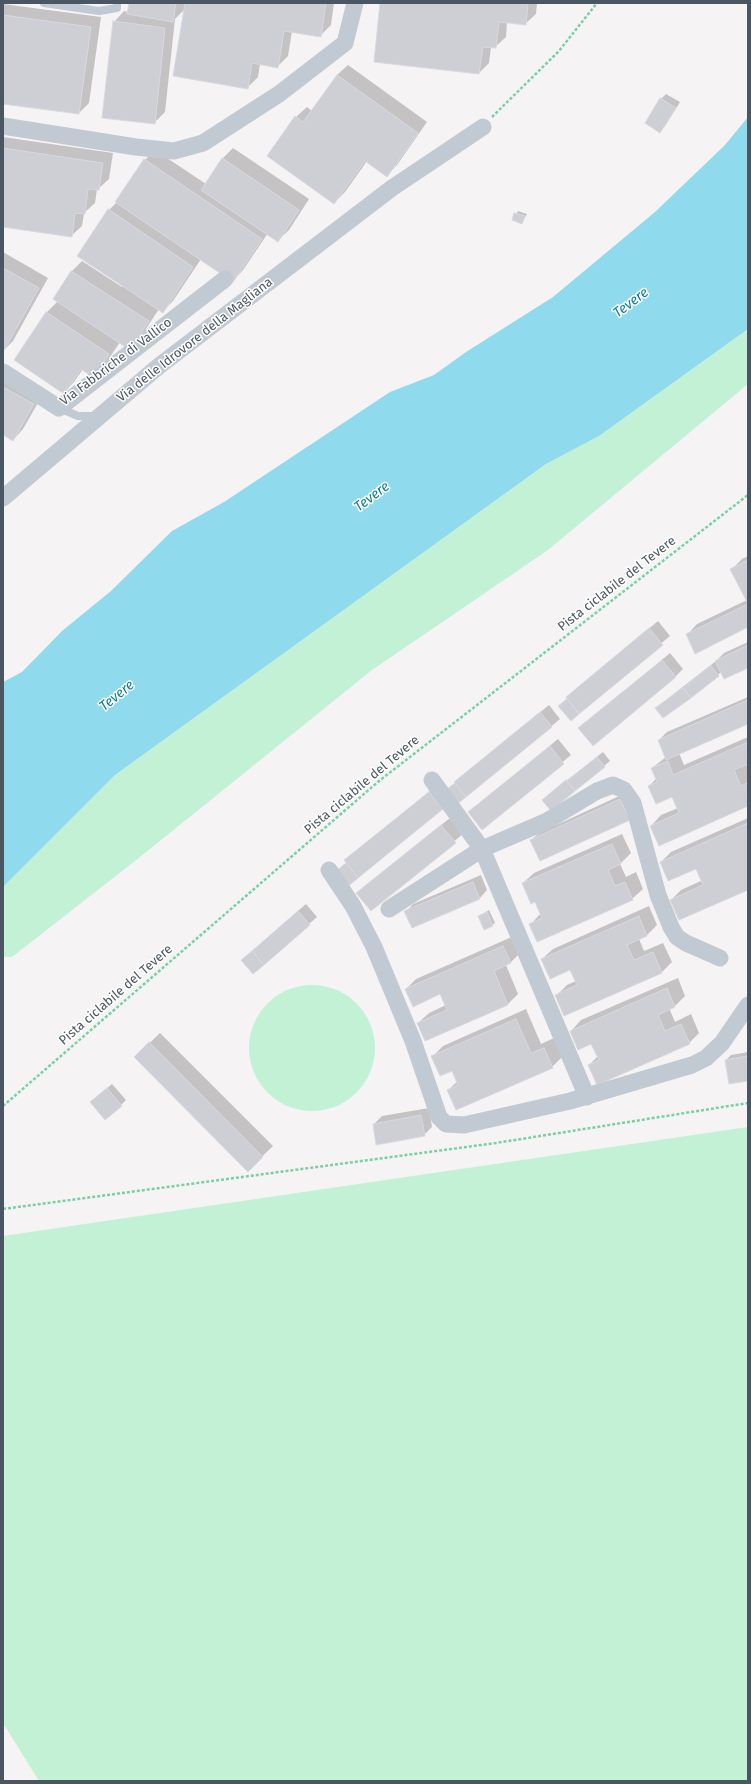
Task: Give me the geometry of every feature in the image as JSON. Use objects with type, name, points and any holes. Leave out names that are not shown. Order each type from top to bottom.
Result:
[{"type":"street","points":[[3,126],[136,147],[174,151],[203,143],[279,94],[345,43],[355,3]]},
{"type":"street","name":"Via delle Idrovore della Magliana","points":[[3,498],[160,366],[392,188],[483,127]]},
{"type":"street","name":"Via Fabbriche di Vallico","points":[[3,372],[59,408],[225,279]]},
{"type":"street","points":[[432,780],[482,849],[587,1097]]},
{"type":"street","points":[[389,909],[482,849],[556,817],[603,788],[613,785],[622,788],[630,798],[636,810],[658,895],[671,928],[681,940],[691,946],[720,958]]},
{"type":"street","points":[[329,870],[353,906],[374,947],[414,1041],[436,1112],[442,1122],[451,1126],[464,1125],[587,1097],[700,1062],[722,1043],[748,1005]]},
{"type":"lane","points":[[44,3],[99,11],[117,8],[117,3]]},
{"type":"lane","points":[[59,408],[78,416],[100,416]]},
{"type":"path","points":[[483,127],[559,51],[597,3]]},
{"type":"path","name":"Pista ciclabile del Tevere","points":[[3,1106],[379,781],[748,495]]},
{"type":"path","points":[[3,1209],[496,1143],[748,1103]]},
{"type":"green space","points":[[748,329],[748,384],[548,550],[372,670],[140,857],[12,957],[3,957],[3,887],[115,775],[546,464],[599,436]]},
{"type":"green space","points":[[318,985],[330,987],[342,992],[357,1003],[368,1018],[373,1030],[375,1048],[373,1066],[368,1078],[357,1093],[342,1104],[330,1109],[306,1111],[294,1109],[282,1104],[267,1093],[256,1078],[251,1066],[249,1042],[251,1030],[256,1018],[267,1003],[282,992],[294,987]]},
{"type":"green space","points":[[748,1127],[748,1781],[39,1781],[3,1723],[3,1236]]},
{"type":"water","name":"Tevere","points":[[748,117],[748,329],[599,436],[546,464],[115,775],[3,887],[3,682],[22,672],[62,631],[111,591],[172,531],[224,502],[390,392],[434,375],[466,352],[553,297],[655,212],[725,145]]},
{"type":"building","points":[[129,3],[176,3],[173,22],[127,14]]},
{"type":"building","points":[[185,3],[326,3],[321,37],[284,31],[278,68],[252,63],[248,89],[173,76]]},
{"type":"building","points":[[380,3],[528,3],[526,25],[499,22],[496,48],[483,47],[479,74],[374,62]]},
{"type":"building","points":[[3,15],[91,27],[79,114],[3,104]]},
{"type":"building","points":[[113,21],[165,28],[155,124],[102,118]]},
{"type":"building","points":[[337,75],[418,133],[387,177],[365,161],[334,204],[267,156],[295,116],[303,122]]},
{"type":"building","points":[[660,98],[676,108],[660,133],[645,123]]},
{"type":"building","points":[[3,148],[103,163],[99,190],[88,189],[85,214],[75,213],[72,237],[3,227]]},
{"type":"building","points":[[222,158],[299,210],[278,242],[201,190]]},
{"type":"building","points":[[144,159],[262,239],[233,282],[115,202]]},
{"type":"building","points":[[108,209],[193,267],[163,313],[77,256]]},
{"type":"building","points":[[514,213],[525,216],[522,224],[512,220]]},
{"type":"building","points":[[3,268],[39,288],[3,352]]},
{"type":"building","points":[[71,271],[149,321],[130,350],[53,299]]},
{"type":"building","points":[[46,312],[109,354],[94,378],[81,369],[64,394],[14,360]]},
{"type":"building","points":[[3,387],[34,404],[13,441],[3,435]]},
{"type":"building","points":[[748,560],[748,604],[730,569]]},
{"type":"building","points":[[748,604],[748,627],[695,654],[686,634]]},
{"type":"building","points":[[649,628],[663,645],[579,714],[566,697]]},
{"type":"building","points":[[748,645],[748,668],[724,679],[715,661]]},
{"type":"building","points":[[662,660],[676,677],[593,746],[578,728]]},
{"type":"building","points":[[711,666],[719,676],[691,698],[683,688]]},
{"type":"building","points":[[683,688],[691,698],[663,718],[655,708]]},
{"type":"building","points":[[567,699],[579,714],[571,721],[558,706]]},
{"type":"building","points":[[748,700],[748,724],[666,760],[658,740]]},
{"type":"building","points":[[540,712],[552,727],[466,797],[454,782]]},
{"type":"building","points":[[746,743],[748,748],[748,764],[734,770],[741,786],[747,783],[748,785],[748,806],[659,846],[650,826],[679,813],[672,797],[656,804],[648,786],[657,782],[651,768],[668,761],[673,775]]},
{"type":"building","points":[[550,746],[564,764],[482,830],[468,812]]},
{"type":"building","points":[[597,757],[605,767],[575,791],[567,781]]},
{"type":"building","points":[[566,780],[575,791],[551,811],[542,800]]},
{"type":"building","points":[[455,783],[466,797],[457,804],[446,790]]},
{"type":"building","points":[[429,792],[443,809],[358,878],[344,860]]},
{"type":"building","points":[[620,799],[630,820],[540,861],[530,840]]},
{"type":"building","points":[[748,823],[748,846],[746,847],[748,852],[748,890],[679,920],[670,900],[703,885],[696,869],[668,881],[660,862]]},
{"type":"building","points":[[441,825],[456,843],[371,911],[356,893]]},
{"type":"building","points":[[612,844],[621,864],[608,870],[615,886],[625,882],[633,900],[537,942],[529,924],[542,918],[535,902],[531,904],[522,883]]},
{"type":"building","points":[[346,863],[358,878],[347,887],[335,872]]},
{"type":"building","points":[[473,882],[480,899],[412,928],[404,911]]},
{"type":"building","points":[[298,911],[310,925],[264,965],[252,951]]},
{"type":"building","points":[[487,912],[493,926],[484,930],[478,916]]},
{"type":"building","points":[[639,916],[647,936],[627,945],[634,960],[653,952],[662,973],[564,1016],[555,995],[577,985],[570,970],[550,979],[541,959]]},
{"type":"building","points":[[503,946],[511,963],[494,971],[508,1005],[425,1041],[417,1023],[447,1010],[440,994],[413,1007],[405,989]]},
{"type":"building","points":[[252,951],[264,965],[253,974],[241,960]]},
{"type":"building","points":[[667,988],[675,1007],[658,1015],[665,1031],[681,1024],[690,1044],[597,1085],[588,1065],[599,1060],[591,1044],[578,1050],[570,1031]]},
{"type":"building","points":[[516,1019],[531,1053],[544,1048],[553,1068],[456,1110],[447,1090],[458,1085],[452,1071],[440,1076],[431,1056]]},
{"type":"building","points":[[149,1042],[263,1157],[248,1172],[134,1057]]},
{"type":"building","points":[[747,1056],[748,1081],[729,1084],[725,1060]]},
{"type":"building","points":[[107,1088],[122,1106],[105,1120],[90,1102]]},
{"type":"building","points":[[421,1115],[425,1136],[376,1145],[373,1124]]}]
